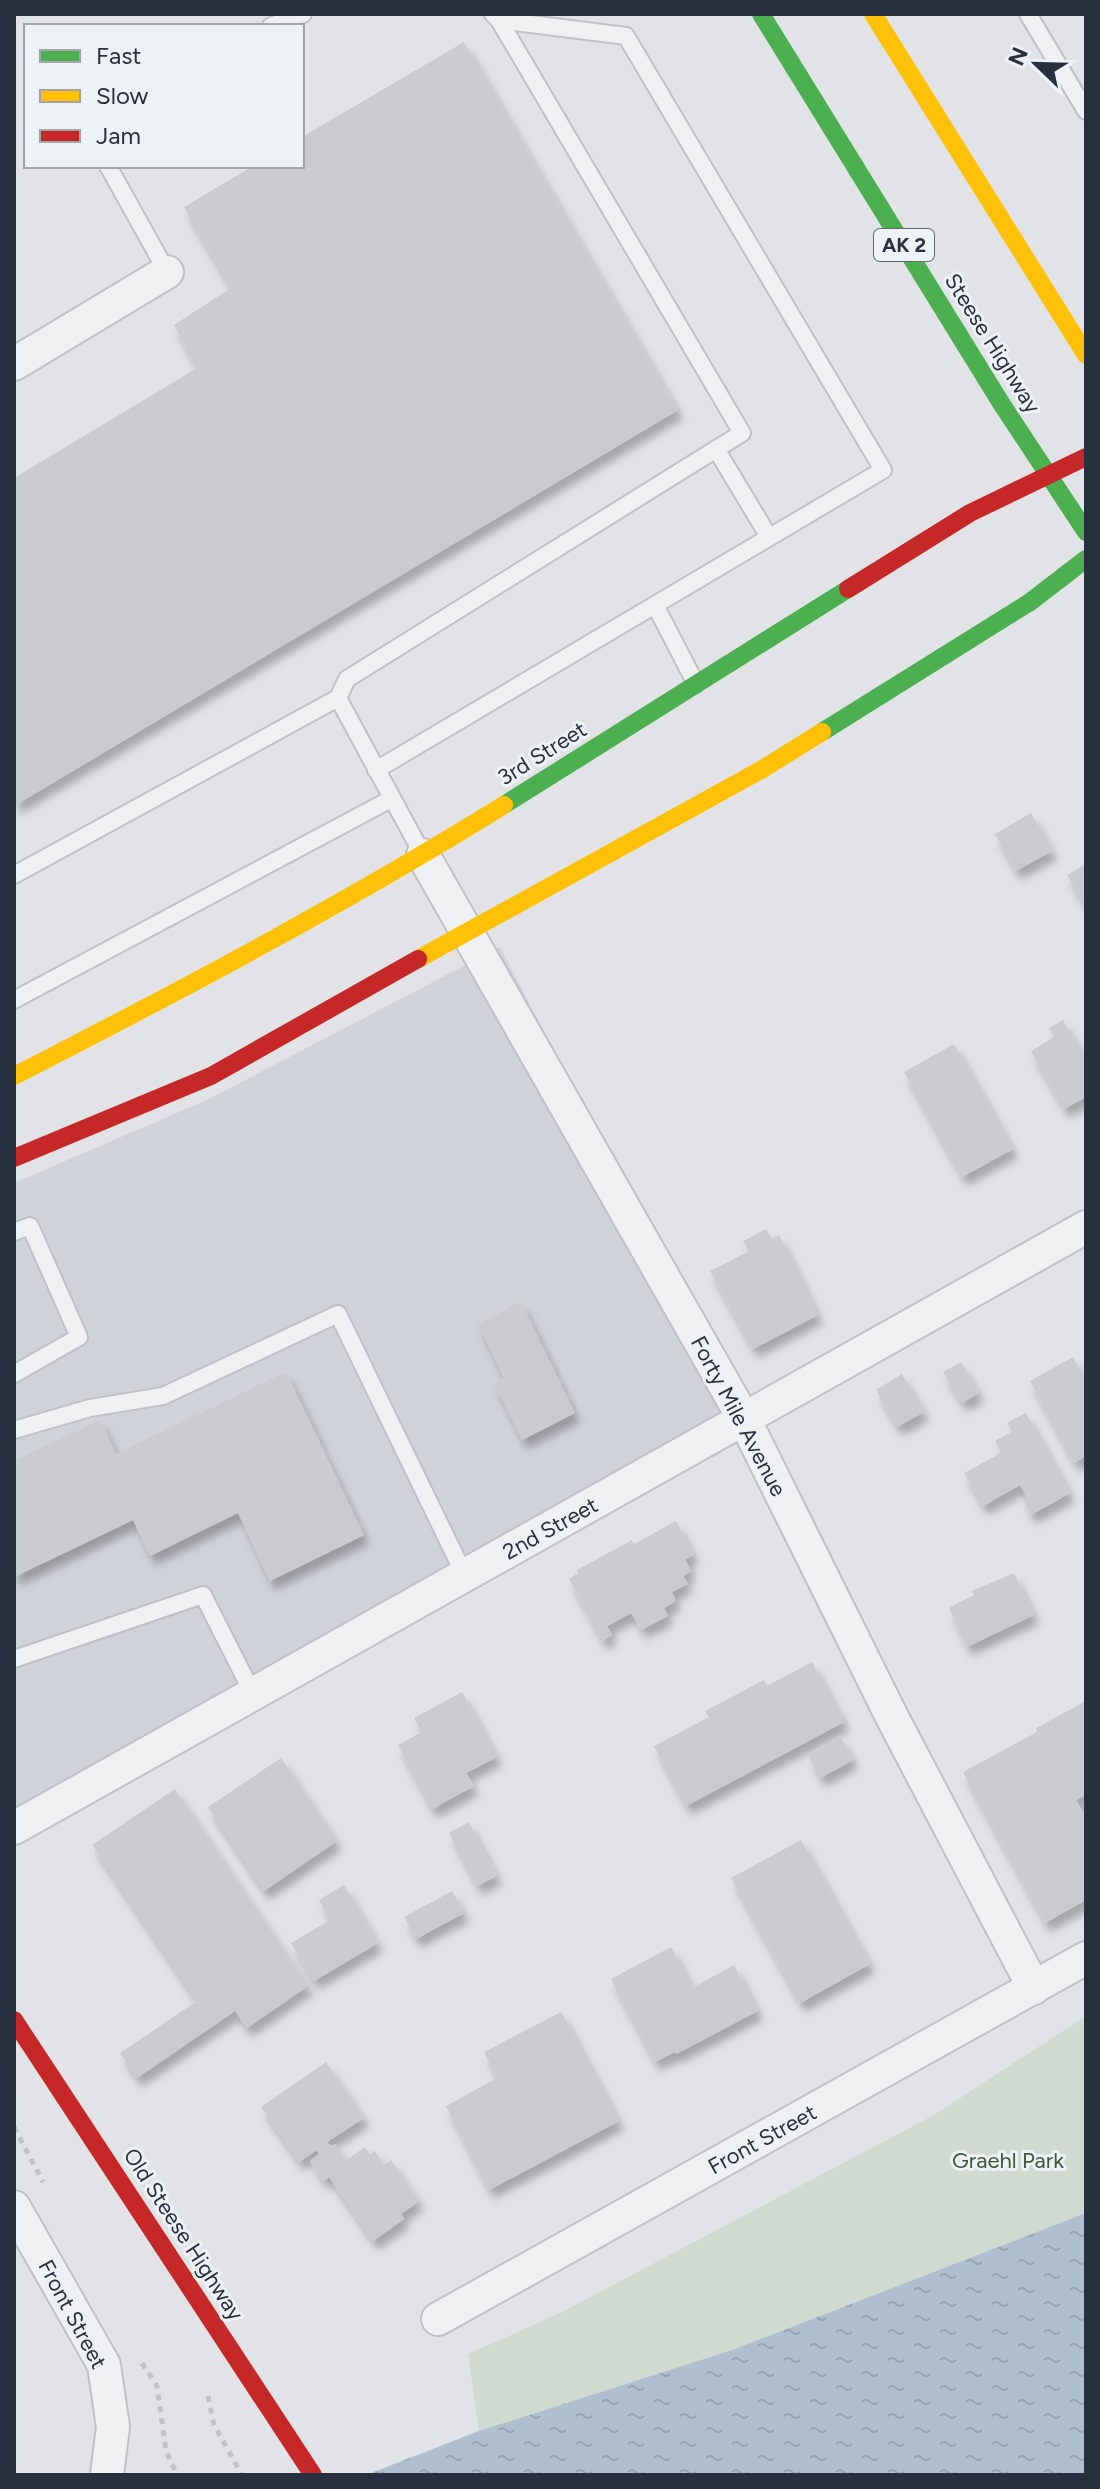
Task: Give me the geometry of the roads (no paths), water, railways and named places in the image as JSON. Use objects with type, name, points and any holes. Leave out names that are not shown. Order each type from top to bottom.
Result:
[{"type":"main road","name":"Steese Highway","points":[[761,14],[1086,532]]},
{"type":"main road","points":[[873,14],[1086,355]]},
{"type":"main road","name":"3rd Street","points":[[14,1076],[119,1022],[423,855],[970,513],[1086,457]]},
{"type":"main road","points":[[14,1158],[211,1076],[761,770],[1030,602],[1086,559]]},
{"type":"main road","name":"Old Steese Highway","points":[[14,2020],[313,2475]]},
{"type":"street","points":[[14,364],[167,272]]},
{"type":"street","name":"Forty Mile Avenue","points":[[423,855],[744,1419],[892,1717],[1034,1988]]},
{"type":"street","name":"2nd Street","points":[[14,1828],[1086,1227]]},
{"type":"street","name":"Front Street","points":[[438,2319],[1086,1958]]},
{"type":"street","name":"Front Street","points":[[14,2207],[104,2365],[113,2427],[107,2475]]},
{"type":"lane","points":[[276,24],[303,14]]},
{"type":"lane","points":[[1028,14],[1086,111]]},
{"type":"lane","points":[[14,875],[338,698],[347,679],[742,433],[496,17]]},
{"type":"lane","points":[[376,770],[883,470],[626,36],[496,17]]},
{"type":"lane","points":[[109,168],[167,272]]},
{"type":"lane","points":[[716,449],[769,537]]},
{"type":"lane","points":[[655,605],[697,685]]},
{"type":"lane","points":[[338,698],[423,855]]},
{"type":"lane","points":[[14,1000],[391,799]]},
{"type":"lane","points":[[14,1232],[30,1226],[79,1337],[14,1374]]},
{"type":"lane","points":[[14,1430],[90,1408],[163,1396],[338,1314],[465,1576]]},
{"type":"lane","points":[[14,1659],[203,1595],[253,1694]]},
{"type":"water","points":[[1086,2213],[1086,2475],[366,2475],[479,2431],[732,2350]]},
{"type":"park label","name":"Graehl Park","points":[[1008,2160]]}]
